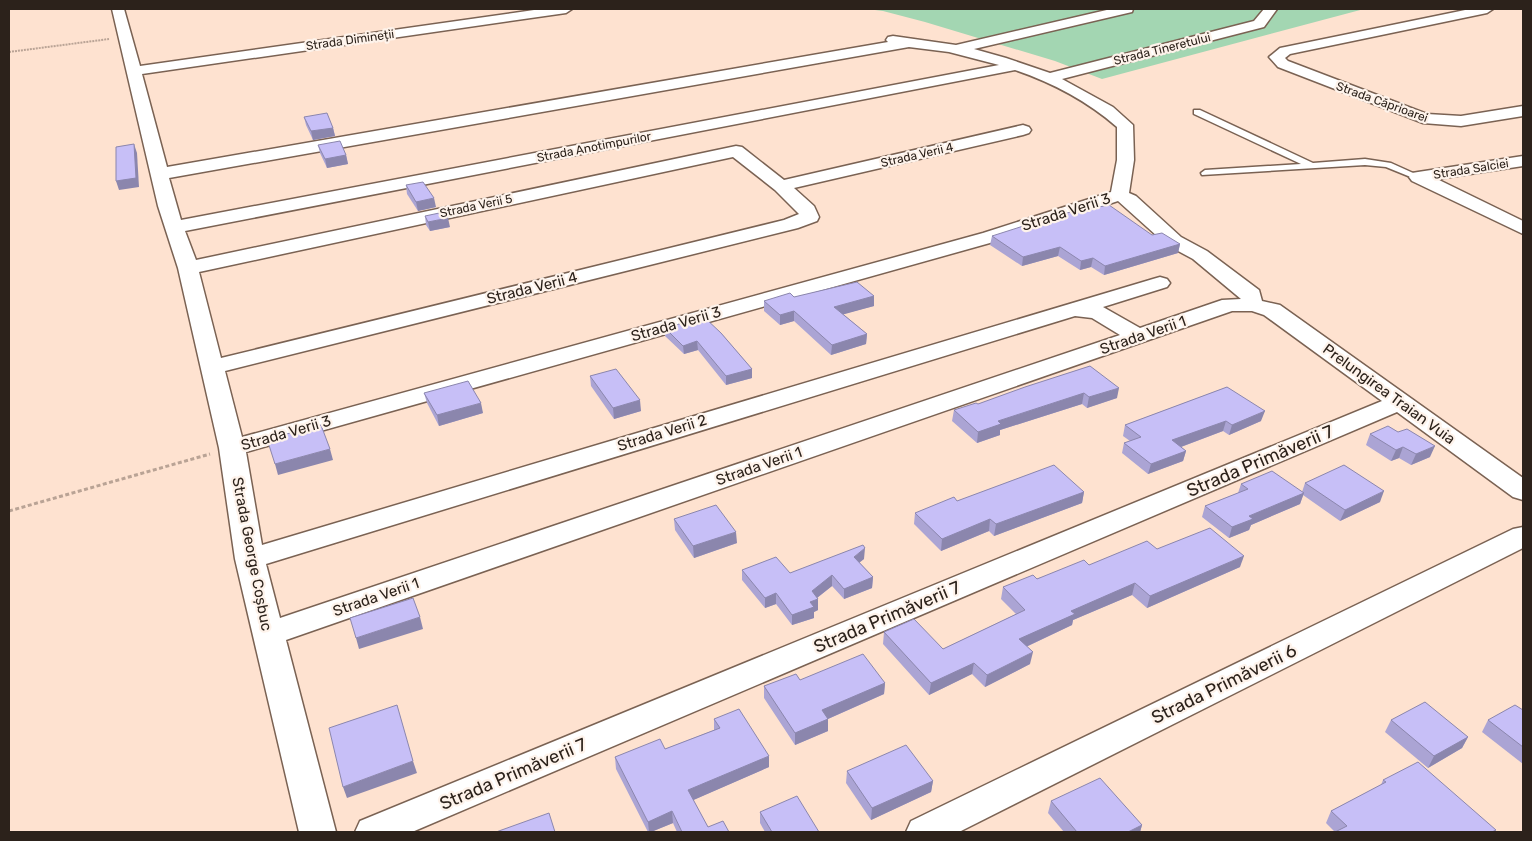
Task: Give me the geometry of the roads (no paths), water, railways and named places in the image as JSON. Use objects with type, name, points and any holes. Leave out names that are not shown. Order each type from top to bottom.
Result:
[{"type":"street","name":"Strada George Coșbuc","points":[[118,9],[174,227],[188,268],[232,448],[250,559],[317,832]]},
{"type":"street","name":"Strada Dimineții","points":[[134,71],[566,9]]},
{"type":"street","points":[[957,49],[1128,9]]},
{"type":"street","name":"Strada Tineretului","points":[[1047,78],[1259,24],[1271,9]]},
{"type":"street","name":"Strada Căprioarei","points":[[1487,9],[1285,51],[1276,57],[1283,64],[1438,122],[1466,122],[1523,111]]},
{"type":"street","points":[[881,37],[908,44]]},
{"type":"street","points":[[160,174],[922,43],[957,49],[1014,66],[1047,78],[1109,110],[1126,125],[1128,146],[1125,172],[1119,195],[1130,200],[1174,241],[1200,255],[1236,282],[1251,295],[1252,304]]},
{"type":"street","name":"Strada Anotimpurilor","points":[[174,227],[1014,66]]},
{"type":"street","name":"Strada Verii 4","points":[[781,186],[1023,130]]},
{"type":"street","name":"Strada Verii 4","points":[[212,367],[791,224],[810,217],[807,210],[781,186],[736,151]]},
{"type":"street","name":"Strada Verii 5","points":[[188,268],[736,151]]},
{"type":"street","name":"Strada Salciei","points":[[1418,177],[1523,161]]},
{"type":"street","points":[[1418,177],[1523,228]]},
{"type":"street","name":"Strada Verii 3","points":[[232,448],[990,237],[1119,195]]},
{"type":"street","name":"Strada Verii 2","points":[[250,559],[1018,324],[1160,283]]},
{"type":"street","name":"Strada Verii 1","points":[[268,634],[1230,305],[1252,304]]},
{"type":"street","name":"Prelungirea Traian Vuia","points":[[1252,304],[1272,310],[1389,407],[1425,420],[1523,491]]},
{"type":"street","name":"Strada Verii 2","points":[[1075,309],[1103,315],[1138,336]]},
{"type":"street","name":"Strada Primăverii 7","points":[[373,832],[1389,407]]},
{"type":"street","name":"Strada Primăverii 6","points":[[924,832],[1523,536]]},
{"type":"lane","points":[[1197,112],[1311,165]]},
{"type":"lane","points":[[1205,173],[1365,162],[1388,165],[1418,177]]}]
